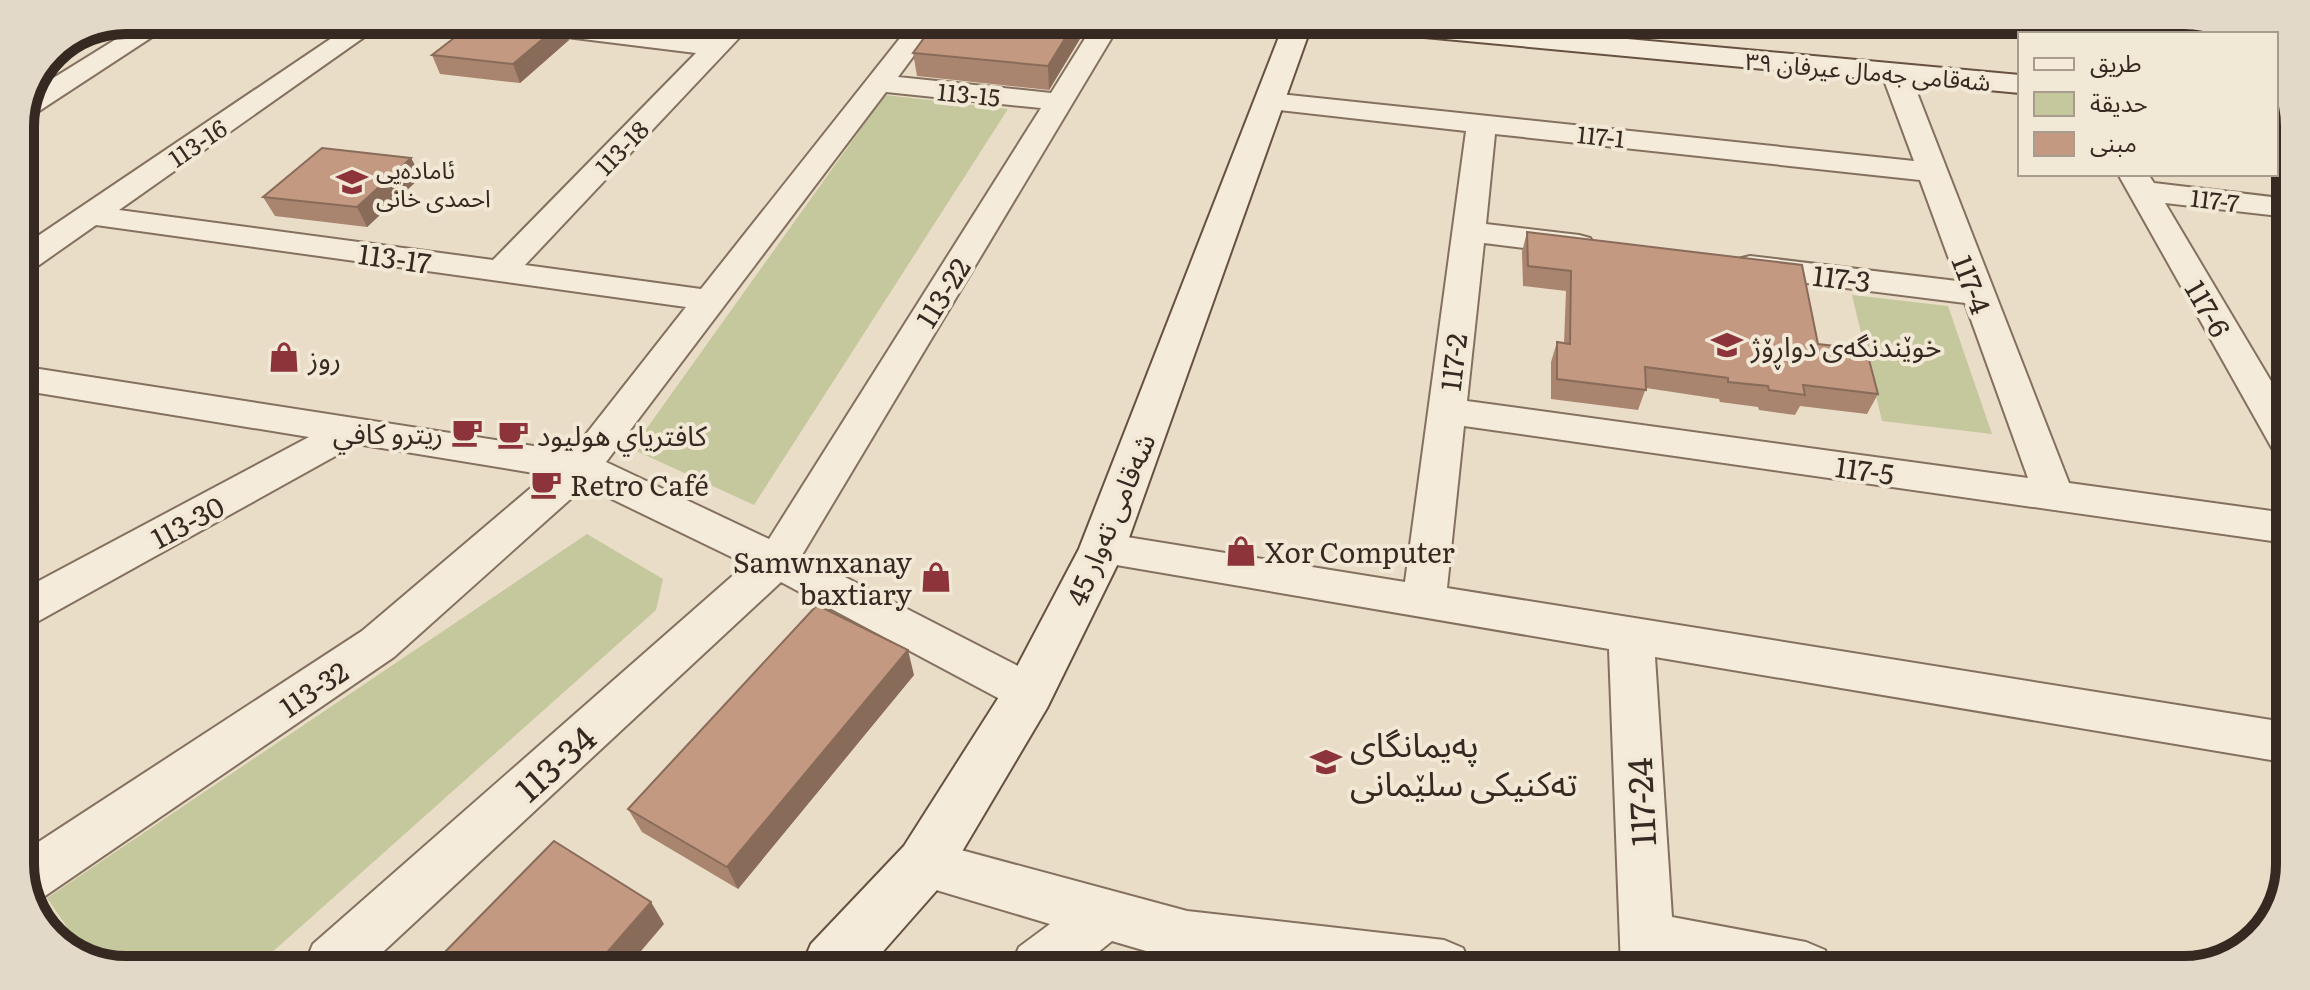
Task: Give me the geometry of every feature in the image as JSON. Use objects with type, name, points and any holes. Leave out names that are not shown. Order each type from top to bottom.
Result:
[{"type":"main road","name":"شەقامی تەوار 45","points":[[840,956],[924,864],[1029,693],[1102,549],[1294,34]]},
{"type":"main road","name":"شەقامی جەمال عیرفان ٣٩","points":[[1479,34],[2018,84]]},
{"type":"main road","name":"شەقامی جەمال عیرفان ٣٩","points":[[1609,34],[2018,76]]},
{"type":"street","points":[[38,99],[143,34]]},
{"type":"street","name":"113-16","points":[[34,253],[355,34]]},
{"type":"street","points":[[608,34],[717,48]]},
{"type":"street","name":"113-18","points":[[500,272],[730,34]]},
{"type":"street","name":"113-32","points":[[35,874],[378,644],[581,467],[916,34]]},
{"type":"street","name":"113-22","points":[[777,561],[1101,34]]},
{"type":"street","name":"117-4","points":[[1895,72],[2054,495]]},
{"type":"street","name":"113-15","points":[[878,83],[1060,102]]},
{"type":"street","name":"117-1","points":[[1270,101],[1931,172]]},
{"type":"street","name":"117-2","points":[[1424,602],[1482,122]]},
{"type":"street","name":"117-7","points":[[2137,182],[2276,206]]},
{"type":"street","name":"117-6","points":[[2137,182],[2276,422]]},
{"type":"street","name":"113-17","points":[[89,215],[701,299]]},
{"type":"street","points":[[1469,232],[1612,249]]},
{"type":"street","name":"117-3","points":[[1723,263],[1976,294]]},
{"type":"street","points":[[34,380],[581,467],[777,561],[1029,693]]},
{"type":"street","name":"117-5","points":[[1445,411],[2276,527]]},
{"type":"street","name":"113-30","points":[[34,603],[353,430]]},
{"type":"street","points":[[1102,549],[2276,741]]},
{"type":"street","name":"113-34","points":[[340,956],[777,561]]},
{"type":"street","name":"117-24","points":[[1631,636],[1647,953]]},
{"type":"street","points":[[924,864],[1187,937],[1350,956]]},
{"type":"street","points":[[1051,956],[1105,914]]},
{"type":"street","points":[[1647,953],[1677,956]]},
{"type":"green space","points":[[885,95],[1008,109],[754,505],[632,449]]},
{"type":"green space","points":[[1852,295],[1948,306],[1992,434],[1882,421]]},
{"type":"green space","points":[[587,534],[663,579],[656,610],[268,956],[108,954],[77,942],[47,898]]},
{"type":"building","points":[[459,34],[549,34],[513,64],[432,55]]},
{"type":"building","points":[[927,34],[1068,34],[1048,66],[913,53]]},
{"type":"building","points":[[322,148],[411,158],[357,207],[263,197]]},
{"type":"building","points":[[1527,232],[1802,265],[1818,344],[1852,348],[1855,355],[1868,356],[1878,394],[1803,385],[1805,395],[1769,390],[1768,386],[1728,382],[1728,378],[1645,367],[1646,390],[1557,379],[1557,342],[1570,344],[1571,271],[1528,266]]},
{"type":"building","points":[[817,605],[908,650],[727,867],[628,809]]},
{"type":"building","points":[[554,841],[651,902],[604,956],[441,956]]},
{"type":"place","name":"ئامادەیی احمدی خانی","points":[[352,182]]},
{"type":"place","name":"خوێندنگەی دواڕۆژ","points":[[1727,345]]},
{"type":"place","name":"روز","points":[[284,357]]},
{"type":"place","name":"ريترو كافي","points":[[467,432]]},
{"type":"place","name":"كافترياي هوليود","points":[[513,434]]},
{"type":"place","name":"Retro Café","points":[[546,484]]},
{"type":"place","name":"Xor Computer","points":[[1241,551]]},
{"type":"place","name":"Samwnxanay baxtiary","points":[[936,577]]},
{"type":"place","name":"پەیمانگای تەکنیکی سلێمانی","points":[[1326,762]]}]
